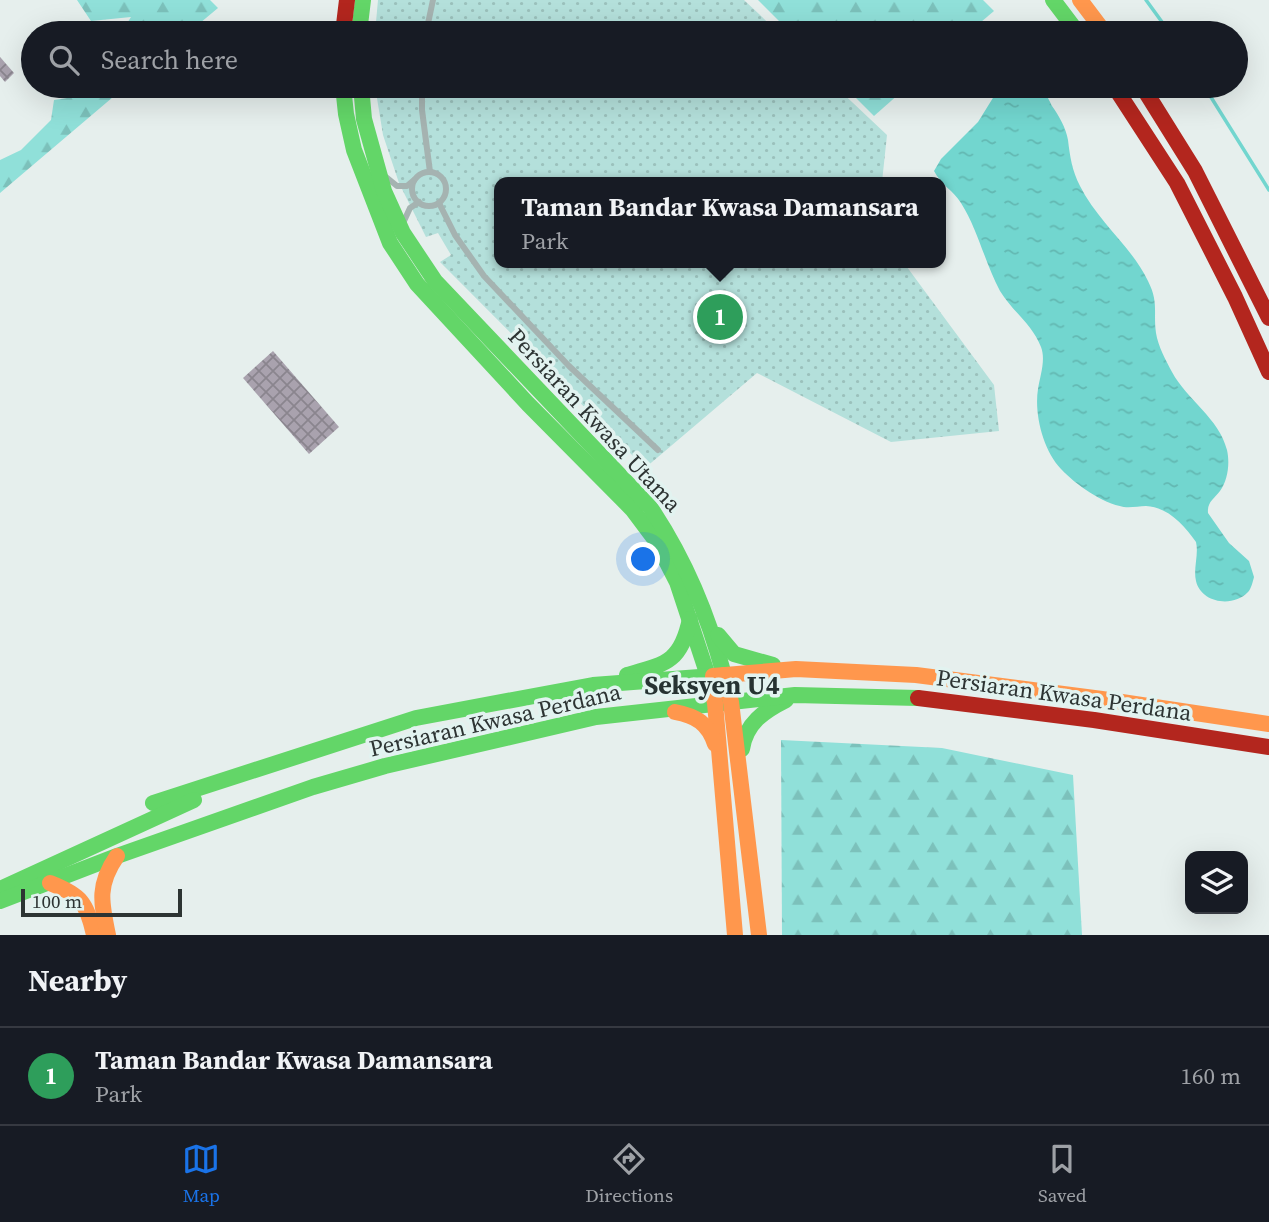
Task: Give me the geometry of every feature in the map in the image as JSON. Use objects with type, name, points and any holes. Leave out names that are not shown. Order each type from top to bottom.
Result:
[{"type":"main road","points":[[344,21],[346,0]]},
{"type":"main road","points":[[360,21],[363,0]]},
{"type":"main road","points":[[1053,0],[1069,21]]},
{"type":"main road","points":[[1080,0],[1096,21]]},
{"type":"main road","name":"Persiaran Kwasa Utama","points":[[344,98],[354,150],[390,243],[417,284],[449,320],[632,509],[656,541],[677,582],[690,618],[717,675]]},
{"type":"main road","name":"Persiaran Kwasa Utama","points":[[362,98],[372,154],[384,191],[403,233],[435,281],[650,507],[668,532],[694,581],[741,768],[759,935]]},
{"type":"main road","points":[[1122,98],[1177,183],[1235,297],[1269,372]]},
{"type":"main road","points":[[1149,98],[1195,172],[1269,318]]},
{"type":"main road","points":[[694,581],[723,646],[730,653],[739,658],[796,669]]},
{"type":"main road","points":[[593,685],[666,663],[677,656],[687,636],[690,618]]},
{"type":"main road","name":"Persiaran Kwasa Perdana","points":[[153,803],[416,718],[593,685],[796,669],[916,675],[1269,724]]},
{"type":"main road","points":[[741,768],[746,729],[769,709],[795,695]]},
{"type":"main road","name":"Persiaran Kwasa Perdana","points":[[0,901],[117,856],[385,766],[596,717],[654,709],[795,695],[915,698],[1094,720],[1269,747]]},
{"type":"main road","name":"Persiaran Kwasa Utama","points":[[723,702],[721,768],[735,935]]},
{"type":"main road","points":[[654,709],[693,715],[702,720],[712,732],[721,768]]},
{"type":"main road","points":[[0,890],[188,803],[238,775]]},
{"type":"main road","points":[[108,935],[100,898],[101,884],[105,871],[117,856]]},
{"type":"main road","points":[[50,883],[81,897],[90,913],[94,935]]},
{"type":"lane","points":[[429,21],[433,0]]},
{"type":"lane","points":[[422,98],[430,172]]},
{"type":"lane","points":[[372,154],[388,180],[397,186],[407,186],[419,175],[430,172],[440,176],[445,184],[445,195],[439,203],[427,205],[419,202],[412,190],[415,179]]},
{"type":"lane","points":[[403,233],[404,216],[419,202]]},
{"type":"lane","points":[[439,203],[455,235],[484,276],[569,366],[658,450]]},
{"type":"shaded area","points":[[378,0],[744,0],[766,21],[376,21]]},
{"type":"shaded area","points":[[377,98],[848,98],[887,135],[883,177],[494,177],[494,268],[908,268],[994,385],[999,431],[891,442],[757,373],[645,468],[440,262],[451,255],[438,233],[426,237],[399,183],[383,135]]},
{"type":"green space","points":[[77,0],[210,0],[218,8],[202,21],[128,21],[131,17],[91,21]]},
{"type":"green space","points":[[758,0],[983,0],[994,11],[982,21],[779,21]]},
{"type":"green space","points":[[112,98],[0,193],[0,160],[21,150],[51,120],[54,100]]},
{"type":"green space","points":[[856,98],[894,98],[874,116]]},
{"type":"green space","points":[[781,740],[942,748],[1073,775],[1082,935],[782,935]]},
{"type":"water","points":[[993,98],[1048,98],[1060,118],[1066,131],[1075,174],[1087,199],[1133,257],[1148,281],[1155,301],[1157,338],[1167,363],[1178,382],[1210,419],[1223,439],[1228,455],[1228,471],[1223,487],[1210,503],[1208,513],[1229,543],[1249,561],[1254,577],[1249,591],[1242,597],[1218,601],[1204,594],[1195,576],[1196,542],[1175,518],[1154,507],[1124,507],[1098,497],[1067,475],[1049,452],[1037,409],[1043,363],[1041,347],[1032,331],[1000,291],[972,224],[961,203],[946,186],[946,177],[938,177],[934,171],[941,159],[978,122]]},
{"type":"building","points":[[0,57],[14,73],[5,82],[0,76]]},
{"type":"building","points":[[273,351],[339,427],[309,454],[243,378]]},
{"type":"waterway","points":[[1146,0],[1161,21]]},
{"type":"waterway","points":[[1212,98],[1269,190]]},
{"type":"traffic: fast","points":[[360,21],[363,0]]},
{"type":"traffic: fast","points":[[1053,0],[1069,21]]},
{"type":"traffic: fast","points":[[344,98],[354,150],[390,243],[417,284],[528,404],[632,509],[656,541],[677,582],[711,685]]},
{"type":"traffic: fast","points":[[362,98],[364,119],[384,191],[403,233],[435,281],[650,507],[694,588],[711,630],[724,675]]},
{"type":"traffic: fast","points":[[627,675],[652,668],[670,659],[682,644],[690,619]]},
{"type":"traffic: fast","points":[[718,635],[734,654],[773,665]]},
{"type":"traffic: fast","points":[[153,803],[416,718],[593,685],[713,676]]},
{"type":"traffic: fast","points":[[0,901],[117,856],[313,787],[385,766],[596,717],[795,695],[918,698]]},
{"type":"traffic: fast","points":[[742,749],[747,732],[757,719],[786,700]]},
{"type":"traffic: fast","points":[[0,889],[194,800]]},
{"type":"traffic: slow","points":[[1080,0],[1096,21]]},
{"type":"traffic: slow","points":[[713,676],[796,669],[916,675],[1269,724]]},
{"type":"traffic: slow","points":[[724,675],[731,702],[759,935]]},
{"type":"traffic: slow","points":[[711,685],[715,703],[735,935]]},
{"type":"traffic: slow","points":[[675,712],[700,722],[709,731],[715,744]]},
{"type":"traffic: slow","points":[[108,935],[102,894],[106,876],[117,856]]},
{"type":"traffic: slow","points":[[50,883],[76,896],[89,915],[94,935]]},
{"type":"traffic: jam","points":[[344,21],[347,0]]},
{"type":"traffic: jam","points":[[1122,98],[1177,183],[1235,297],[1269,372]]},
{"type":"traffic: jam","points":[[1149,98],[1195,171],[1269,318]]},
{"type":"traffic: jam","points":[[918,698],[1094,720],[1269,747]]},
{"type":"place","name":"Taman Bandar Kwasa Damansara","points":[[720,317]]},
{"type":"district","name":"Seksyen U4","points":[[712,685]]}]
